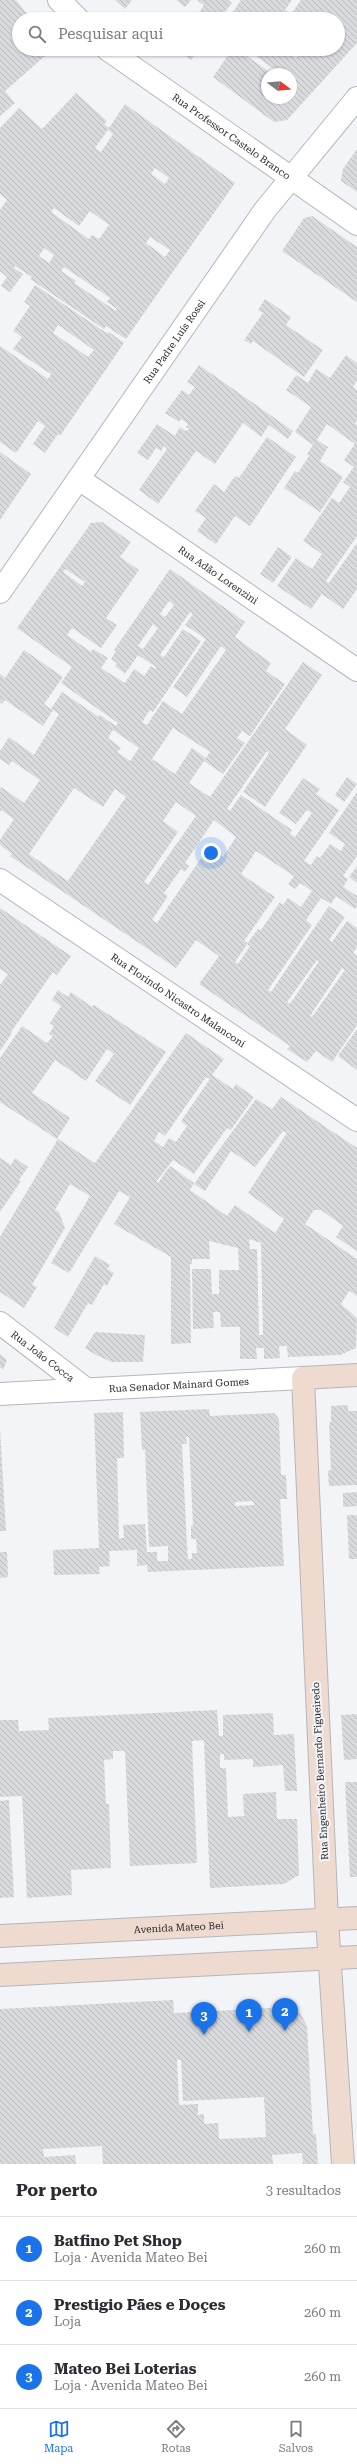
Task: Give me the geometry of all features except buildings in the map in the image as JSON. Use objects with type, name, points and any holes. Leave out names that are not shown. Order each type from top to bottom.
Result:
[{"type":"street","points":[[59,0],[71,12]]},
{"type":"street","name":"Rua Professor Castelo Branco","points":[[117,56],[357,224]]},
{"type":"street","name":"Rua Padre Luís Rossi","points":[[0,592],[265,210],[357,98]]},
{"type":"street","name":"Rua Adão Lorenzini","points":[[79,479],[357,670]]},
{"type":"street","name":"Rua Florindo Nicastro Malanconi","points":[[0,880],[357,1120]]},
{"type":"street","name":"Rua João Cocca","points":[[0,1323],[86,1389]]},
{"type":"street","name":"Rua Senador Mainard Gomes","points":[[0,1394],[357,1375]]},
{"type":"street","name":"Rua Engenheiro Bernardo Figueiredo","points":[[303,1378],[329,1959],[343,2164]]},
{"type":"street","name":"Avenida Mateo Bei","points":[[0,1936],[357,1918]]},
{"type":"street","points":[[0,1974],[357,1957]]},
{"type":"place","name":"Prestigio Pães e Doçes","points":[[285,2031]]},
{"type":"place","name":"Batfino Pet Shop","points":[[249,2032]]},
{"type":"place","name":"Mateo Bei Loterias","points":[[204,2035]]}]
